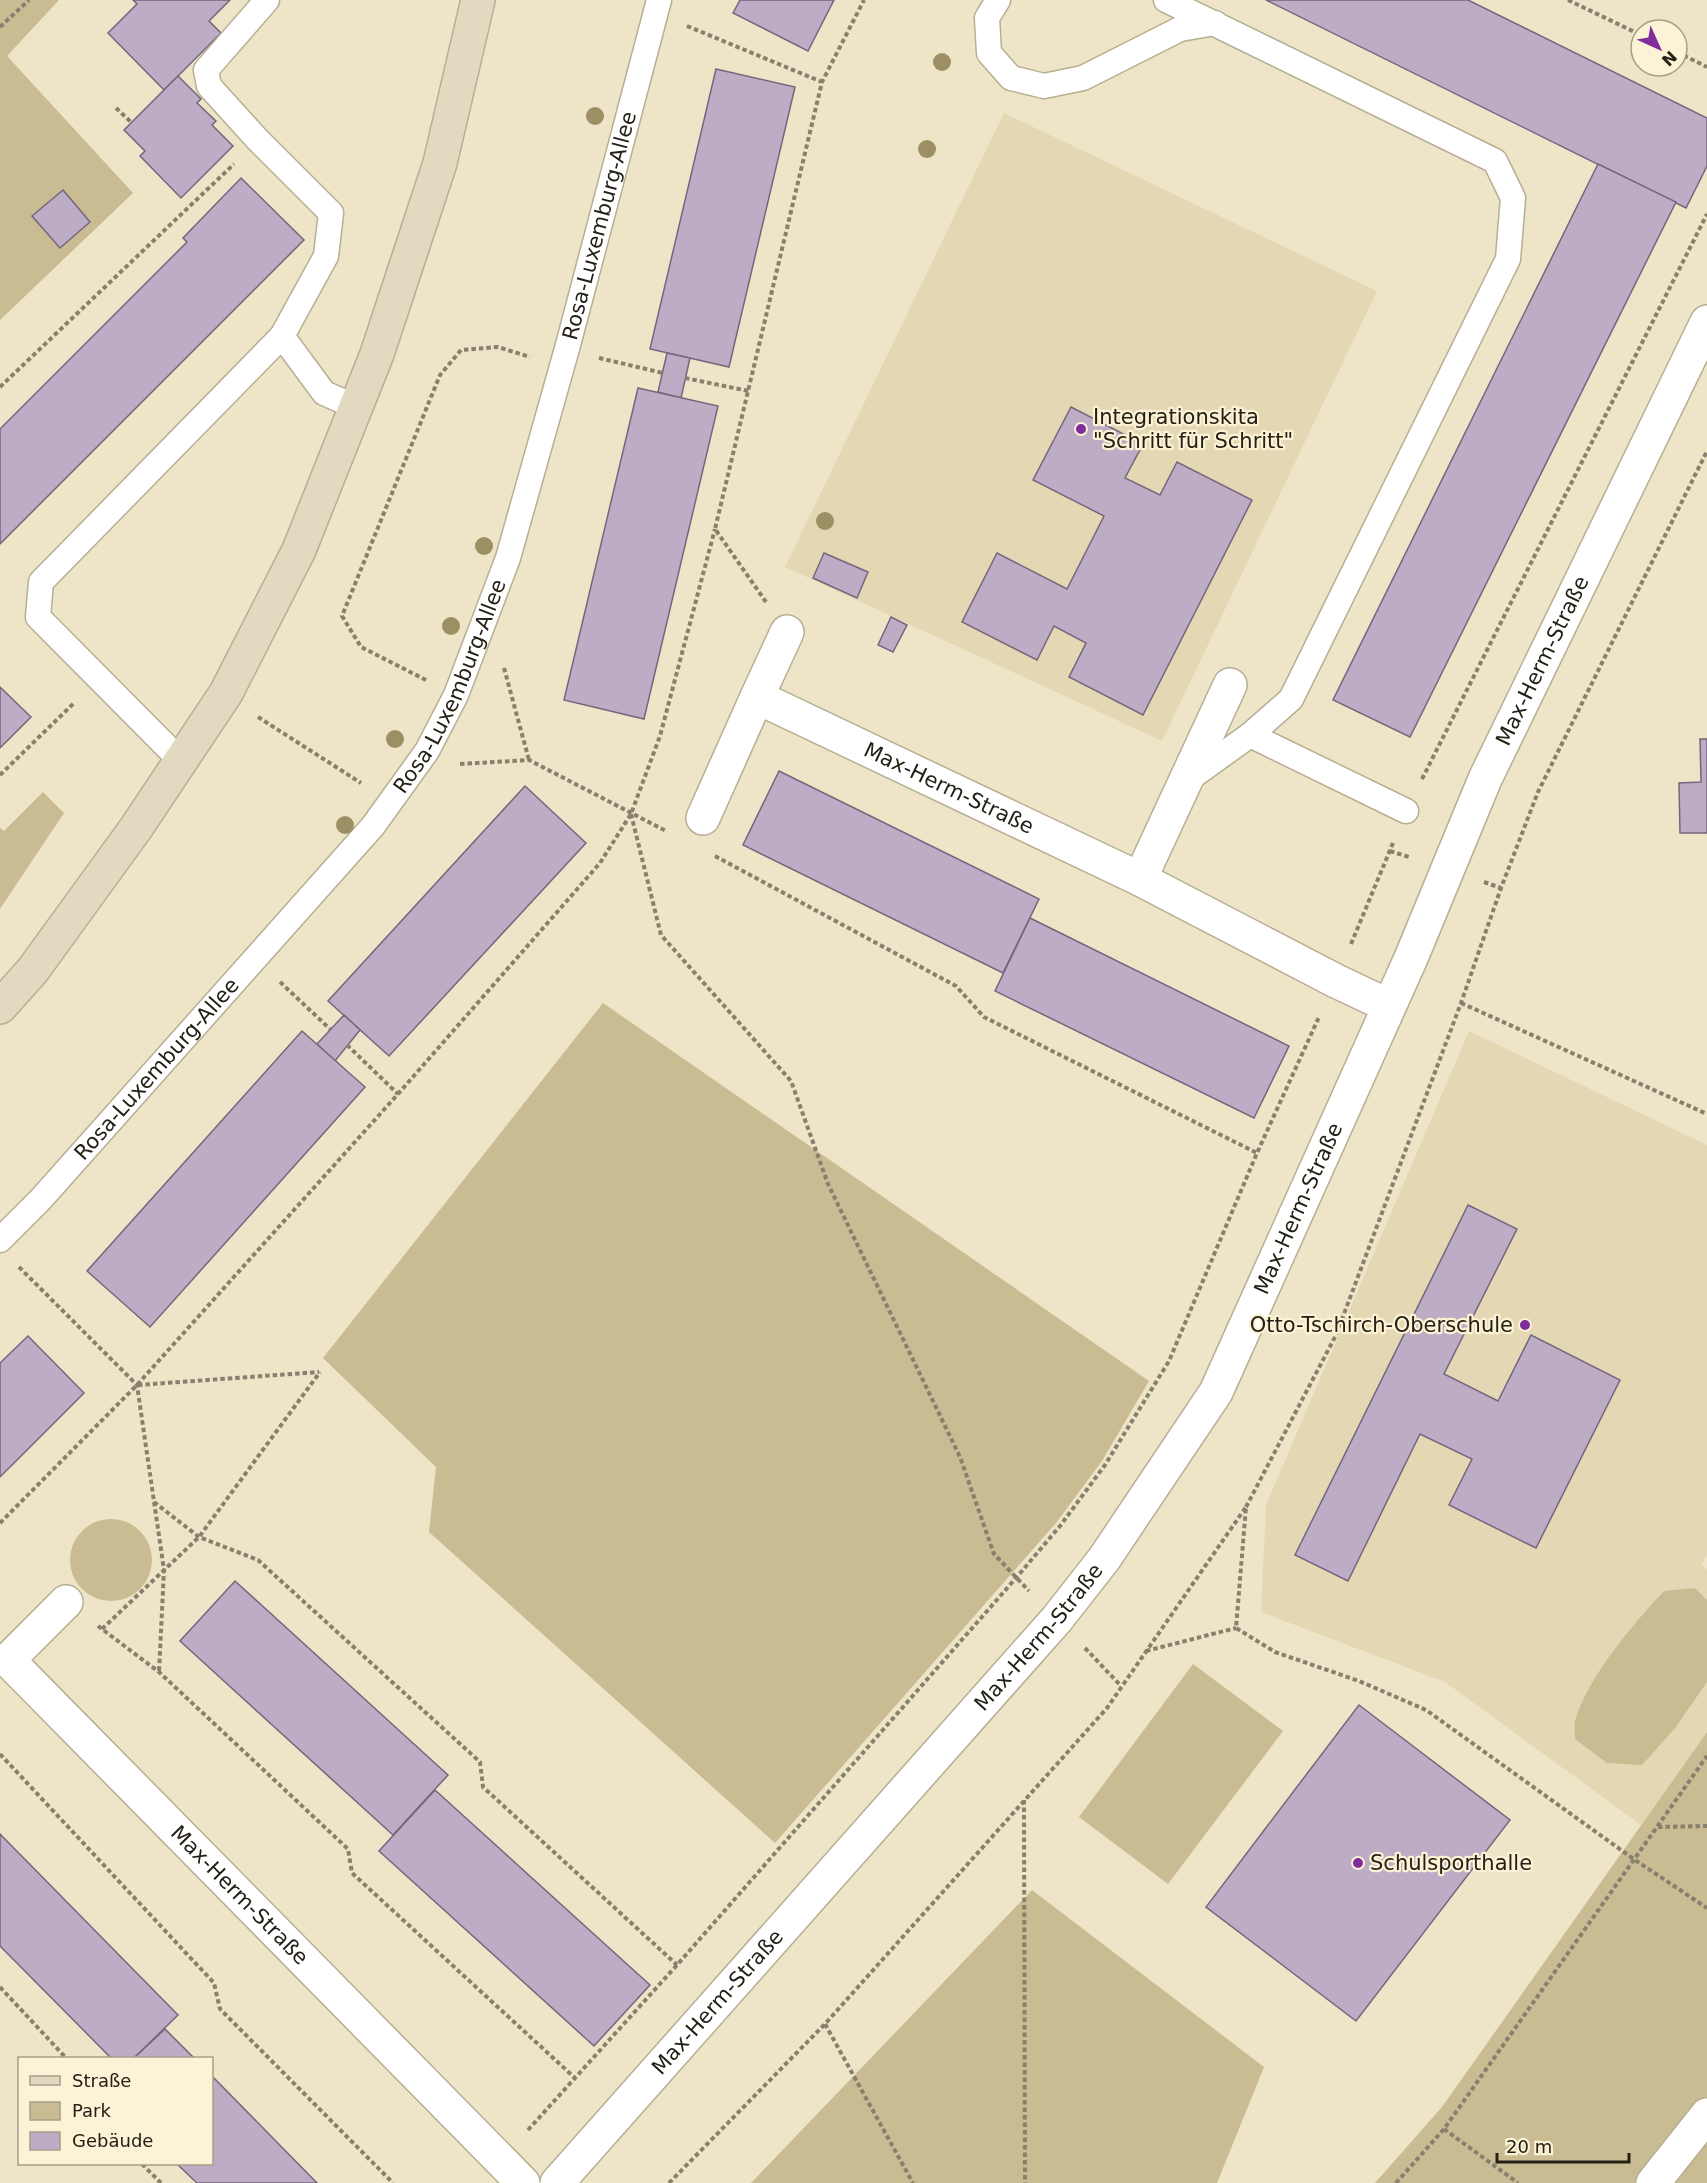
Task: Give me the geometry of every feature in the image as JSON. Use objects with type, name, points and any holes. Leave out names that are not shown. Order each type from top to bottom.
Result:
[{"type":"street","points":[[1,1002],[33,970],[136,828],[226,693],[299,550],[377,354],[440,163],[478,0]]},
{"type":"street","name":"Max-Herm-Straße","points":[[557,2183],[1057,1619],[1104,1559],[1216,1392],[1411,958],[1485,778],[1707,322]]},
{"type":"street","points":[[698,831],[787,632]]},
{"type":"street","points":[[1140,879],[1230,685]]},
{"type":"street","name":"Max-Herm-Straße","points":[[757,698],[1140,879],[1336,981],[1389,1006]]},
{"type":"street","name":"Max-Herm-Straße","points":[[66,1602],[4,1664],[523,2183]]},
{"type":"street","points":[[1653,2183],[1707,2115]]},
{"type":"lane","points":[[181,761],[38,617],[41,582],[282,336],[326,256],[331,213],[257,139],[209,86],[206,70],[267,0]]},
{"type":"lane","name":"Rosa-Luxemburg-Allee","points":[[0,1240],[41,1199],[344,859],[427,752],[456,695],[508,558],[658,0]]},
{"type":"lane","points":[[998,0],[987,18],[988,53],[1011,78],[1044,86],[1083,78],[1180,29],[1215,23]]},
{"type":"lane","points":[[1166,0],[1496,161],[1513,198],[1508,259],[1292,699],[1250,735],[1184,782]]},
{"type":"lane","points":[[282,336],[324,393],[356,407]]},
{"type":"lane","points":[[1250,735],[1406,811]]},
{"type":"path","points":[[0,27],[29,0]]},
{"type":"path","points":[[0,1522],[137,1385],[398,1094],[600,863],[631,814],[660,736],[716,529],[822,82],[864,0]]},
{"type":"path","points":[[1568,0],[1629,29]]},
{"type":"path","points":[[686,26],[822,82]]},
{"type":"path","points":[[1689,58],[1707,67]]},
{"type":"path","points":[[116,108],[132,123]]},
{"type":"path","points":[[0,387],[257,139]]},
{"type":"path","points":[[500,2160],[677,1965],[1060,1526],[1105,1465],[1170,1361],[1257,1153],[1336,981],[1406,811],[1707,214]]},
{"type":"path","points":[[456,695],[360,647],[342,616],[440,375],[460,350],[498,348],[561,367],[590,356],[663,373]]},
{"type":"path","points":[[686,378],[749,391]]},
{"type":"path","points":[[669,2183],[825,2024],[1107,1708],[1246,1507],[1336,1335],[1538,792],[1707,451]]},
{"type":"path","points":[[716,529],[787,632]]},
{"type":"path","points":[[502,658],[529,760]]},
{"type":"path","points":[[0,775],[99,679]]},
{"type":"path","points":[[226,693],[243,708],[390,802]]},
{"type":"path","points":[[461,754],[456,764],[529,760],[631,814],[698,831],[956,986],[984,1017],[1257,1153]]},
{"type":"path","points":[[631,814],[661,935],[791,1081],[828,1184],[960,1457],[994,1554],[1016,1578]]},
{"type":"path","points":[[1390,851],[1501,888]]},
{"type":"path","points":[[287,989],[330,1029]]},
{"type":"path","points":[[1461,1003],[1707,1114]]},
{"type":"path","points":[[347,1046],[398,1094]]},
{"type":"path","points":[[16,1264],[137,1385],[164,1570],[159,1672]]},
{"type":"path","points":[[102,1629],[199,1537],[320,1372],[137,1385]]},
{"type":"path","points":[[154,1502],[199,1537],[258,1560],[480,1762],[483,1787],[677,1965]]},
{"type":"path","points":[[1236,1628],[1246,1507]]},
{"type":"path","points":[[66,1602],[159,1672],[348,1849],[352,1873],[575,2078]]},
{"type":"path","points":[[1146,1651],[1236,1628],[1275,1652],[1359,1681],[1426,1710],[1635,1860],[1707,1908]]},
{"type":"path","points":[[0,1754],[214,1983],[220,2009],[393,2183]]},
{"type":"path","points":[[1396,2183],[1444,2129],[1707,1756]]},
{"type":"path","points":[[1024,1800],[1025,2183]]},
{"type":"path","points":[[1658,1827],[1707,1826]]},
{"type":"path","points":[[0,1987],[65,2057]]},
{"type":"path","points":[[825,2024],[913,2183]]},
{"type":"path","points":[[1444,2129],[1518,2183]]},
{"type":"path","points":[[144,2165],[161,2183]]},
{"type":"shaded area","name":"Integrationskita \"Schritt für Schritt\"","points":[[1004,113],[1377,291],[1162,741],[785,567]]},
{"type":"shaded area","name":"Otto-Tschirch-Oberschule","points":[[1469,1031],[1707,1145],[1707,1554],[1702,1565],[1707,1569],[1707,1732],[1641,1825],[1445,1682],[1261,1612],[1266,1505]]},
{"type":"green space","points":[[0,0],[59,0],[7,56],[133,193],[0,320]]},
{"type":"green space","points":[[43,792],[64,813],[0,909],[0,828],[4,831]]},
{"type":"green space","points":[[603,1003],[1149,1381],[1102,1461],[1056,1523],[775,1843],[429,1532],[436,1467],[323,1358]]},
{"type":"green space","points":[[111,1519],[127,1522],[140,1531],[149,1544],[152,1560],[149,1576],[140,1589],[127,1598],[111,1601],[95,1598],[82,1589],[73,1576],[70,1560],[73,1544],[82,1531],[95,1522]]},
{"type":"green space","points":[[1695,1588],[1707,1600],[1707,1682],[1675,1728],[1642,1765],[1607,1763],[1575,1739],[1575,1721],[1581,1704],[1613,1652],[1664,1591]]},
{"type":"green space","points":[[1193,1664],[1283,1731],[1168,1884],[1079,1817]]},
{"type":"green space","points":[[1707,1732],[1707,2183],[1375,2183],[1442,2107]]},
{"type":"green space","points":[[1032,1890],[1264,2067],[1217,2183],[751,2183]]},
{"type":"building","points":[[133,0],[230,0],[209,21],[221,33],[164,90],[108,33],[137,4]]},
{"type":"building","points":[[740,0],[834,0],[808,51],[733,13]]},
{"type":"building","points":[[1266,0],[1468,0],[1707,118],[1707,166],[1686,208]]},
{"type":"building","points":[[716,69],[795,87],[729,367],[650,349]]},
{"type":"building","points":[[178,76],[201,99],[197,103],[216,121],[212,125],[233,146],[181,198],[140,156],[145,151],[124,130]]},
{"type":"building","points":[[1598,164],[1676,202],[1410,737],[1333,700]]},
{"type":"building","points":[[241,178],[304,240],[0,544],[0,429],[187,242],[183,238]]},
{"type":"building","points":[[63,190],[90,222],[60,248],[32,216]]},
{"type":"building","points":[[667,353],[690,358],[681,398],[658,392]]},
{"type":"building","points":[[638,388],[718,406],[644,719],[564,700]]},
{"type":"building","points":[[1071,407],[1143,444],[1125,478],[1160,495],[1177,462],[1252,500],[1143,715],[1069,677],[1086,643],[1054,626],[1037,660],[962,622],[997,553],[1067,589],[1104,516],[1033,480]]},
{"type":"building","points":[[824,553],[868,572],[857,598],[813,578]]},
{"type":"building","points":[[891,617],[907,625],[893,652],[878,645]]},
{"type":"building","points":[[0,687],[31,717],[0,748]]},
{"type":"building","points":[[1700,739],[1707,739],[1707,833],[1680,833],[1679,783],[1701,782]]},
{"type":"building","points":[[779,771],[1039,899],[1003,973],[743,845]]},
{"type":"building","points":[[525,786],[586,843],[389,1056],[328,1001]]},
{"type":"building","points":[[1030,918],[1289,1046],[1254,1118],[995,991]]},
{"type":"building","points":[[344,1015],[360,1030],[335,1061],[317,1044]]},
{"type":"building","points":[[302,1031],[365,1087],[150,1327],[87,1271]]},
{"type":"building","points":[[1468,1205],[1517,1229],[1444,1374],[1498,1401],[1531,1335],[1620,1380],[1536,1548],[1449,1505],[1472,1459],[1420,1434],[1348,1581],[1295,1555]]},
{"type":"building","points":[[28,1336],[84,1393],[0,1477],[0,1363]]},
{"type":"building","points":[[235,1581],[448,1775],[393,1835],[180,1641]]},
{"type":"building","name":"Schulsporthalle","points":[[1359,1705],[1510,1820],[1356,2021],[1206,1907]]},
{"type":"building","points":[[435,1790],[650,1985],[594,2046],[379,1851]]},
{"type":"building","points":[[0,1834],[178,2015],[135,2057],[110,2057],[0,1946]]},
{"type":"building","points":[[165,2029],[193,2057],[135,2057]]},
{"type":"building","points":[[213,2077],[317,2183],[197,2183],[178,2165],[213,2165]]},
{"type":"place","name":"Integrationskita \"Schritt für Schritt\"","points":[[1081,429]]},
{"type":"place","name":"Otto-Tschirch-Oberschule","points":[[1525,1325]]},
{"type":"place","name":"Schulsporthalle","points":[[1358,1863]]}]
